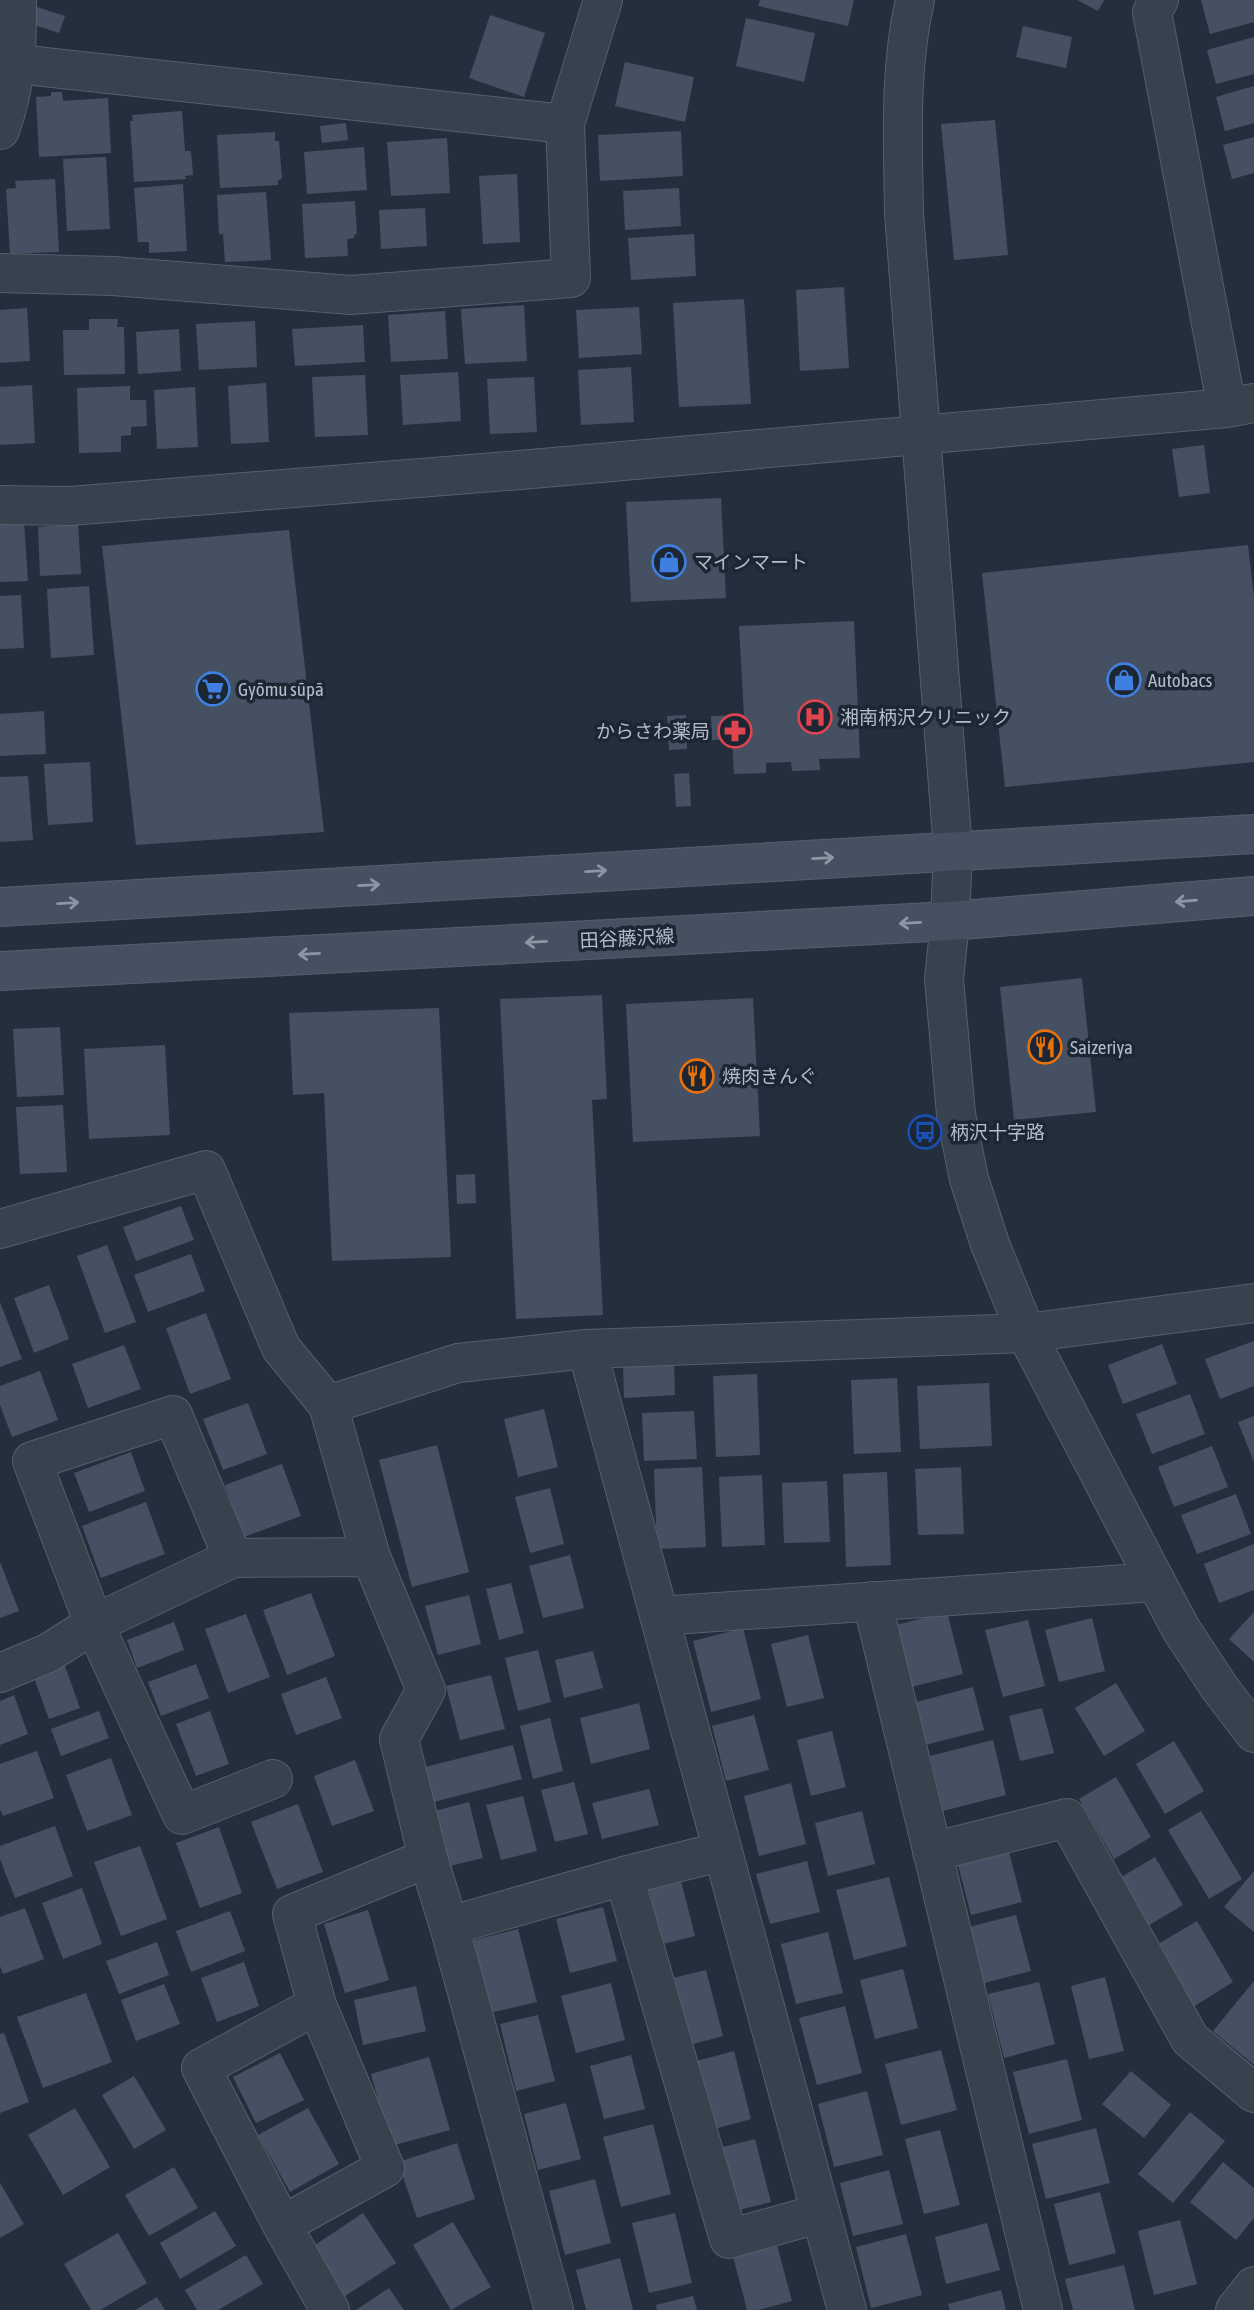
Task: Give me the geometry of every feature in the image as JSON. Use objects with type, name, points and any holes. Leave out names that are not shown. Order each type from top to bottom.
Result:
[{"type":"main road","points":[[0,907],[1254,834]]},
{"type":"main road","name":"田谷藤沢線","points":[[0,971],[950,921],[1254,896]]},
{"type":"street","points":[[0,130],[10,101],[17,64],[18,0]]},
{"type":"street","points":[[0,273],[113,276],[351,296],[571,278],[565,124],[603,0]]},
{"type":"street","points":[[915,0],[909,27],[902,113],[904,213],[953,850],[944,979],[956,1114],[974,1192],[990,1244],[1026,1333],[1181,1629],[1219,1687],[1254,1733]]},
{"type":"street","points":[[0,505],[70,506],[507,471],[1240,405],[1152,12],[1158,0]]},
{"type":"street","points":[[17,64],[565,124]]},
{"type":"street","points":[[0,1229],[206,1170],[281,1348],[328,1405],[371,1557],[426,1690],[399,1739],[428,1858],[554,2310]]},
{"type":"street","points":[[328,1405],[458,1363],[587,1349],[1026,1333],[1254,1303]]},
{"type":"street","points":[[587,1349],[848,2310]]},
{"type":"street","points":[[233,1558],[173,1415],[33,1461],[94,1624],[182,1815],[273,1779]]},
{"type":"street","points":[[0,1673],[48,1653],[94,1624],[233,1558],[371,1557]]},
{"type":"street","points":[[659,1616],[1156,1582]]},
{"type":"street","points":[[872,1601],[1043,2310]]},
{"type":"street","points":[[932,1852],[1068,1818],[1190,2039],[1254,2093]]},
{"type":"street","points":[[449,1926],[723,1851]]},
{"type":"street","points":[[282,2225],[385,2168],[317,2005],[292,1914],[428,1858]]},
{"type":"street","points":[[624,1876],[729,2239],[821,2213]]},
{"type":"street","points":[[317,2005],[201,2068],[282,2225],[330,2310]]},
{"type":"street","points":[[1234,2310],[1254,2286]]},
{"type":"building","points":[[760,0],[854,0],[848,26],[758,6]]},
{"type":"building","points":[[1077,0],[1104,0],[1098,11]]},
{"type":"building","points":[[1201,0],[1254,0],[1254,22],[1210,34]]},
{"type":"building","points":[[37,7],[65,16],[59,33],[31,24]]},
{"type":"building","points":[[490,15],[545,33],[524,97],[469,78]]},
{"type":"building","points":[[746,18],[815,33],[804,82],[736,66]]},
{"type":"building","points":[[1023,26],[1072,37],[1066,68],[1016,57]]},
{"type":"building","points":[[1254,37],[1254,74],[1216,84],[1207,50]]},
{"type":"building","points":[[625,62],[694,77],[685,122],[615,106]]},
{"type":"building","points":[[1254,86],[1254,123],[1225,131],[1216,97]]},
{"type":"building","points":[[51,92],[62,92],[63,101],[108,98],[111,153],[39,157],[36,97],[51,96]]},
{"type":"building","points":[[182,111],[185,151],[191,151],[193,175],[185,176],[186,179],[134,182],[130,121],[133,121],[132,115]]},
{"type":"building","points":[[995,120],[1008,255],[954,260],[941,124]]},
{"type":"building","points":[[346,123],[348,140],[322,143],[320,126]]},
{"type":"building","points":[[681,131],[683,176],[600,181],[598,135]]},
{"type":"building","points":[[275,132],[275,141],[279,141],[282,179],[278,180],[278,185],[220,188],[217,135]]},
{"type":"building","points":[[1254,137],[1254,173],[1232,179],[1223,145]]},
{"type":"building","points":[[447,138],[450,193],[391,196],[387,142]]},
{"type":"building","points":[[364,147],[367,190],[307,194],[304,152]]},
{"type":"building","points":[[106,157],[110,229],[67,231],[63,159]]},
{"type":"building","points":[[517,174],[520,242],[483,244],[479,176]]},
{"type":"building","points":[[55,179],[59,252],[10,254],[6,189],[16,188],[15,181]]},
{"type":"building","points":[[183,184],[187,251],[149,253],[149,242],[138,242],[134,188]]},
{"type":"building","points":[[679,188],[681,226],[625,230],[623,191]]},
{"type":"building","points":[[266,192],[271,260],[225,262],[223,234],[219,234],[217,195]]},
{"type":"building","points":[[355,201],[357,234],[354,238],[347,239],[348,256],[305,258],[302,204]]},
{"type":"building","points":[[425,208],[427,246],[381,249],[379,210]]},
{"type":"building","points":[[694,234],[696,276],[631,280],[628,238]]},
{"type":"building","points":[[844,287],[849,368],[800,371],[796,290]]},
{"type":"building","points":[[744,299],[751,404],[679,407],[673,303]]},
{"type":"building","points":[[524,305],[527,361],[465,364],[461,309]]},
{"type":"building","points":[[639,307],[642,354],[579,358],[576,310]]},
{"type":"building","points":[[27,308],[30,361],[0,363],[0,310]]},
{"type":"building","points":[[445,311],[448,359],[391,362],[388,315]]},
{"type":"building","points":[[89,319],[118,319],[117,327],[124,327],[125,374],[64,375],[63,330],[89,330]]},
{"type":"building","points":[[255,321],[257,367],[199,370],[196,324]]},
{"type":"building","points":[[363,325],[365,362],[295,366],[292,329]]},
{"type":"building","points":[[179,329],[181,371],[138,374],[136,332]]},
{"type":"building","points":[[631,367],[634,422],[581,425],[578,370]]},
{"type":"building","points":[[458,372],[461,421],[403,425],[400,375]]},
{"type":"building","points":[[365,375],[368,435],[315,437],[312,377]]},
{"type":"building","points":[[534,377],[537,432],[490,434],[487,379]]},
{"type":"building","points":[[266,383],[269,442],[231,444],[228,386]]},
{"type":"building","points":[[32,385],[35,443],[0,445],[0,387]]},
{"type":"building","points":[[130,386],[130,400],[146,400],[147,426],[131,427],[131,435],[121,436],[121,452],[79,453],[77,388]]},
{"type":"building","points":[[195,387],[198,447],[157,449],[154,390]]},
{"type":"building","points":[[1204,445],[1210,493],[1179,497],[1172,449]]},
{"type":"building","points":[[721,498],[726,598],[631,602],[626,502]]},
{"type":"building","points":[[24,521],[28,581],[0,582],[0,522]]},
{"type":"building","points":[[78,524],[81,574],[40,576],[38,527]]},
{"type":"building","name":"Gyōmu sūpā","points":[[289,530],[324,832],[136,845],[102,546]]},
{"type":"building","name":"Autobacs","points":[[1248,545],[1254,597],[1254,762],[1005,787],[982,573]]},
{"type":"building","points":[[89,586],[94,655],[51,658],[47,589]]},
{"type":"building","points":[[21,595],[24,648],[0,649],[0,596]]},
{"type":"building","points":[[854,621],[860,758],[819,759],[820,770],[792,771],[791,762],[766,763],[766,773],[734,774],[732,739],[712,740],[711,716],[744,715],[739,626]]},
{"type":"building","points":[[44,711],[46,754],[0,756],[0,714]]},
{"type":"building","points":[[686,715],[687,749],[669,750],[667,716]]},
{"type":"building","points":[[90,762],[93,822],[48,825],[44,764]]},
{"type":"building","points":[[689,773],[691,806],[676,807],[674,774]]},
{"type":"building","points":[[28,776],[33,840],[0,842],[0,777]]},
{"type":"building","points":[[1082,978],[1096,1112],[1014,1120],[1000,987]]},
{"type":"building","points":[[602,995],[607,1099],[592,1100],[603,1315],[516,1319],[500,999]]},
{"type":"building","points":[[753,998],[760,1136],[633,1142],[626,1004]]},
{"type":"building","points":[[439,1008],[451,1257],[332,1261],[324,1093],[293,1095],[289,1013]]},
{"type":"building","points":[[60,1027],[64,1095],[17,1097],[13,1029]]},
{"type":"building","points":[[165,1045],[170,1135],[89,1139],[84,1049]]},
{"type":"building","points":[[63,1105],[67,1172],[20,1174],[16,1107]]},
{"type":"building","points":[[475,1174],[476,1203],[457,1204],[456,1175]]},
{"type":"building","points":[[181,1206],[194,1240],[136,1261],[123,1227]]},
{"type":"building","points":[[107,1245],[136,1322],[105,1333],[77,1256]]},
{"type":"building","points":[[191,1254],[205,1291],[148,1312],[134,1275]]},
{"type":"building","points":[[49,1285],[69,1339],[34,1353],[14,1298]]},
{"type":"building","points":[[0,1302],[22,1359],[0,1367]]},
{"type":"building","points":[[206,1313],[231,1379],[190,1394],[166,1328]]},
{"type":"building","points":[[1254,1341],[1254,1386],[1220,1399],[1205,1359]]},
{"type":"building","points":[[1162,1344],[1177,1384],[1123,1404],[1108,1365]]},
{"type":"building","points":[[124,1345],[141,1389],[88,1408],[72,1364]]},
{"type":"building","points":[[674,1362],[675,1395],[624,1398],[623,1364]]},
{"type":"building","points":[[40,1371],[58,1420],[12,1437],[0,1405],[0,1386]]},
{"type":"building","points":[[757,1374],[760,1455],[716,1457],[713,1376]]},
{"type":"building","points":[[897,1378],[901,1452],[854,1454],[851,1380]]},
{"type":"building","points":[[989,1383],[992,1446],[920,1449],[917,1386]]},
{"type":"building","points":[[1190,1394],[1205,1434],[1152,1454],[1136,1414]]},
{"type":"building","points":[[248,1403],[267,1454],[223,1470],[203,1419]]},
{"type":"building","points":[[544,1409],[558,1467],[518,1477],[504,1419]]},
{"type":"building","points":[[694,1411],[697,1459],[644,1461],[642,1413]]},
{"type":"building","points":[[1254,1416],[1254,1462],[1238,1422]]},
{"type":"building","points":[[437,1445],[469,1572],[412,1587],[379,1460]]},
{"type":"building","points":[[1212,1446],[1228,1487],[1174,1507],[1158,1467]]},
{"type":"building","points":[[131,1452],[145,1491],[89,1512],[74,1473]]},
{"type":"building","points":[[282,1464],[301,1516],[244,1537],[225,1485]]},
{"type":"building","points":[[702,1467],[706,1547],[657,1549],[654,1469]]},
{"type":"building","points":[[961,1467],[964,1534],[918,1535],[915,1469]]},
{"type":"building","points":[[887,1472],[891,1565],[846,1567],[843,1474]]},
{"type":"building","points":[[762,1475],[765,1545],[722,1547],[719,1477]]},
{"type":"building","points":[[827,1481],[830,1542],[784,1543],[782,1483]]},
{"type":"building","points":[[550,1488],[564,1544],[530,1553],[515,1497]]},
{"type":"building","points":[[1236,1494],[1251,1534],[1197,1554],[1181,1515]]},
{"type":"building","points":[[146,1502],[165,1554],[101,1578],[82,1526]]},
{"type":"building","points":[[1254,1544],[1254,1590],[1219,1603],[1204,1564]]},
{"type":"building","points":[[570,1555],[584,1608],[543,1618],[529,1566]]},
{"type":"building","points":[[0,1562],[19,1611],[0,1618]]},
{"type":"building","points":[[511,1583],[524,1633],[499,1640],[486,1589]]},
{"type":"building","points":[[311,1593],[335,1656],[287,1675],[263,1610]]},
{"type":"building","points":[[469,1595],[481,1644],[438,1655],[425,1606]]},
{"type":"building","points":[[947,1612],[963,1674],[907,1688],[892,1626]]},
{"type":"building","points":[[1254,1612],[1254,1662],[1229,1639]]},
{"type":"building","points":[[246,1614],[270,1677],[228,1693],[205,1629]]},
{"type":"building","points":[[1092,1618],[1105,1671],[1059,1682],[1045,1630]]},
{"type":"building","points":[[1028,1620],[1045,1686],[1003,1697],[985,1630]]},
{"type":"building","points":[[174,1622],[184,1650],[137,1668],[127,1640]]},
{"type":"building","points":[[743,1628],[761,1699],[711,1712],[693,1641]]},
{"type":"building","points":[[808,1635],[824,1698],[787,1707],[771,1644]]},
{"type":"building","points":[[538,1650],[551,1702],[518,1711],[505,1658]]},
{"type":"building","points":[[593,1651],[603,1688],[564,1698],[555,1660]]},
{"type":"building","points":[[196,1664],[209,1698],[161,1716],[148,1682]]},
{"type":"building","points":[[65,1666],[80,1708],[49,1719],[34,1678]]},
{"type":"building","points":[[491,1675],[505,1729],[460,1740],[446,1686]]},
{"type":"building","points":[[326,1677],[342,1718],[296,1735],[281,1694]]},
{"type":"building","points":[[1116,1683],[1145,1731],[1104,1756],[1075,1708]]},
{"type":"building","points":[[973,1687],[984,1730],[921,1746],[909,1704]]},
{"type":"building","points":[[14,1695],[28,1734],[0,1745],[0,1701]]},
{"type":"building","points":[[639,1703],[650,1749],[591,1764],[580,1718]]},
{"type":"building","points":[[1042,1708],[1054,1753],[1020,1761],[1009,1716]]},
{"type":"building","points":[[99,1711],[109,1738],[61,1756],[51,1729]]},
{"type":"building","points":[[210,1711],[229,1764],[196,1776],[176,1724]]},
{"type":"building","points":[[754,1715],[769,1770],[726,1781],[712,1726]]},
{"type":"building","points":[[550,1718],[563,1771],[533,1779],[520,1726]]},
{"type":"building","points":[[832,1731],[846,1787],[811,1796],[797,1740]]},
{"type":"building","points":[[993,1740],[1006,1795],[943,1811],[930,1756]]},
{"type":"building","points":[[1174,1741],[1204,1791],[1165,1814],[1136,1764]]},
{"type":"building","points":[[513,1745],[522,1779],[434,1802],[425,1767]]},
{"type":"building","points":[[37,1751],[54,1798],[3,1816],[0,1809],[0,1764]]},
{"type":"building","points":[[111,1758],[132,1815],[87,1831],[66,1775]]},
{"type":"building","points":[[355,1760],[374,1811],[332,1826],[314,1776]]},
{"type":"building","points":[[1116,1777],[1151,1837],[1114,1859],[1079,1799]]},
{"type":"building","points":[[574,1782],[588,1834],[555,1842],[541,1790]]},
{"type":"building","points":[[791,1783],[806,1844],[759,1856],[744,1796]]},
{"type":"building","points":[[649,1789],[659,1825],[602,1839],[592,1803]]},
{"type":"building","points":[[523,1796],[537,1851],[501,1860],[486,1805]]},
{"type":"building","points":[[469,1802],[483,1858],[446,1867],[431,1812]]},
{"type":"building","points":[[298,1804],[323,1872],[277,1889],[251,1822]]},
{"type":"building","points":[[862,1811],[875,1864],[828,1876],[815,1823]]},
{"type":"building","points":[[1201,1811],[1242,1879],[1209,1899],[1168,1830]]},
{"type":"building","points":[[55,1826],[73,1876],[15,1898],[0,1859],[0,1846]]},
{"type":"building","points":[[219,1827],[242,1893],[200,1908],[176,1843]]},
{"type":"building","points":[[140,1846],[167,1919],[121,1936],[94,1862]]},
{"type":"building","points":[[1008,1848],[1022,1902],[971,1915],[957,1861]]},
{"type":"building","points":[[1155,1857],[1183,1905],[1146,1927],[1118,1879]]},
{"type":"building","points":[[807,1861],[820,1912],[770,1924],[756,1874]]},
{"type":"building","points":[[1254,1871],[1254,1932],[1224,1907]]},
{"type":"building","points":[[889,1877],[907,1946],[854,1960],[836,1890]]},
{"type":"building","points":[[681,1881],[695,1936],[663,1944],[649,1890]]},
{"type":"building","points":[[82,1888],[102,1944],[63,1959],[42,1903]]},
{"type":"building","points":[[603,1907],[617,1961],[570,1973],[556,1919]]},
{"type":"building","points":[[25,1908],[44,1959],[3,1974],[0,1966],[0,1917]]},
{"type":"building","points":[[368,1910],[389,1980],[345,1993],[324,1924]]},
{"type":"building","points":[[230,1911],[245,1951],[191,1972],[176,1931]]},
{"type":"building","points":[[1016,1915],[1031,1971],[984,1983],[969,1927]]},
{"type":"building","points":[[1197,1921],[1233,1982],[1185,2012],[1148,1950]]},
{"type":"building","points":[[518,1929],[537,2002],[489,2013],[471,1941]]},
{"type":"building","points":[[828,1932],[843,1993],[796,2004],[781,1944]]},
{"type":"building","points":[[157,1942],[169,1975],[119,1994],[106,1961]]},
{"type":"building","points":[[244,1962],[259,2006],[217,2022],[201,1978]]},
{"type":"building","points":[[903,1969],[918,2028],[875,2039],[860,1980]]},
{"type":"building","points":[[706,1970],[723,2036],[682,2047],[665,1980]]},
{"type":"building","points":[[1105,1977],[1124,2051],[1089,2059],[1071,1986]]},
{"type":"building","points":[[1254,1981],[1254,2065],[1213,2031]]},
{"type":"building","points":[[1039,1982],[1055,2044],[1004,2058],[988,1994]]},
{"type":"building","points":[[611,1983],[625,2040],[576,2053],[561,1996]]},
{"type":"building","points":[[164,1984],[180,2024],[136,2041],[121,2000]]},
{"type":"building","points":[[416,1986],[426,2031],[363,2045],[354,2000]]},
{"type":"building","points":[[86,1993],[112,2062],[43,2088],[17,2017]]},
{"type":"building","points":[[845,2006],[862,2073],[817,2085],[799,2018]]},
{"type":"building","points":[[538,2015],[555,2081],[516,2091],[500,2024]]},
{"type":"building","points":[[4,2033],[29,2102],[0,2113],[0,2034]]},
{"type":"building","points":[[941,2050],[957,2110],[901,2125],[885,2064]]},
{"type":"building","points":[[734,2051],[751,2119],[707,2131],[689,2063]]},
{"type":"building","points":[[280,2053],[304,2100],[256,2123],[233,2077]]},
{"type":"building","points":[[631,2055],[645,2109],[604,2119],[590,2066]]},
{"type":"building","points":[[429,2057],[450,2130],[391,2146],[371,2074]]},
{"type":"building","points":[[1067,2059],[1082,2120],[1029,2134],[1013,2072]]},
{"type":"building","points":[[1131,2071],[1171,2105],[1144,2138],[1102,2104]]},
{"type":"building","points":[[134,2076],[166,2130],[134,2149],[102,2095]]},
{"type":"building","points":[[867,2091],[883,2155],[834,2167],[818,2104]]},
{"type":"building","points":[[566,2103],[581,2159],[538,2170],[524,2114]]},
{"type":"building","points":[[75,2108],[110,2167],[63,2195],[28,2135]]},
{"type":"building","points":[[308,2108],[339,2164],[290,2192],[258,2135]]},
{"type":"building","points":[[1190,2112],[1225,2141],[1173,2203],[1138,2174]]},
{"type":"building","points":[[653,2124],[671,2194],[621,2207],[603,2137]]},
{"type":"building","points":[[1096,2128],[1110,2183],[1046,2199],[1032,2144]]},
{"type":"building","points":[[940,2130],[960,2205],[924,2214],[905,2139]]},
{"type":"building","points":[[755,2139],[771,2202],[731,2212],[715,2149]]},
{"type":"building","points":[[457,2143],[475,2199],[417,2218],[398,2162]]},
{"type":"building","points":[[1223,2162],[1254,2188],[1254,2218],[1236,2240],[1190,2202]]},
{"type":"building","points":[[174,2167],[198,2208],[149,2236],[125,2195]]},
{"type":"building","points":[[889,2170],[903,2224],[853,2236],[840,2183]]},
{"type":"building","points":[[595,2179],[611,2243],[565,2255],[549,2191]]},
{"type":"building","points":[[0,2183],[24,2224],[0,2238]]},
{"type":"building","points":[[1100,2192],[1116,2253],[1069,2265],[1054,2204]]},
{"type":"building","points":[[215,2211],[236,2246],[180,2279],[160,2243]]},
{"type":"building","points":[[363,2213],[396,2263],[339,2300],[306,2251]]},
{"type":"building","points":[[675,2213],[692,2283],[649,2293],[632,2223]]},
{"type":"building","points":[[1180,2220],[1197,2284],[1154,2295],[1138,2231]]},
{"type":"building","points":[[453,2222],[491,2287],[451,2310],[413,2245]]},
{"type":"building","points":[[987,2223],[1000,2270],[946,2284],[935,2237]]},
{"type":"building","points":[[118,2233],[147,2283],[100,2310],[91,2310],[64,2264]]},
{"type":"building","points":[[906,2234],[922,2295],[871,2308],[856,2247]]},
{"type":"building","points":[[777,2245],[792,2301],[758,2310],[747,2310],[733,2256]]},
{"type":"building","points":[[246,2255],[263,2284],[218,2310],[197,2310],[185,2290]]},
{"type":"building","points":[[620,2258],[633,2310],[586,2310],[576,2270]]},
{"type":"building","points":[[1124,2265],[1135,2310],[1073,2310],[1065,2279]]},
{"type":"building","points":[[389,2288],[404,2310],[356,2310]]},
{"type":"building","points":[[1001,2290],[1006,2310],[950,2310],[948,2304]]},
{"type":"building","points":[[693,2296],[697,2310],[657,2310],[656,2305]]},
{"type":"building","points":[[157,2297],[165,2310],[135,2310]]},
{"type":"place","name":"マインマート","points":[[669,562]]},
{"type":"place","name":"Autobacs","points":[[1124,680]]},
{"type":"place","name":"Gyōmu sūpā","points":[[213,689]]},
{"type":"place","name":"湘南柄沢クリニック","points":[[815,717]]},
{"type":"place","name":"からさわ薬局","points":[[735,731]]},
{"type":"place","name":"Saizeriya","points":[[1045,1047]]},
{"type":"place","name":"焼肉きんぐ","points":[[697,1076]]},
{"type":"place","name":"柄沢十字路","points":[[925,1132]]}]
